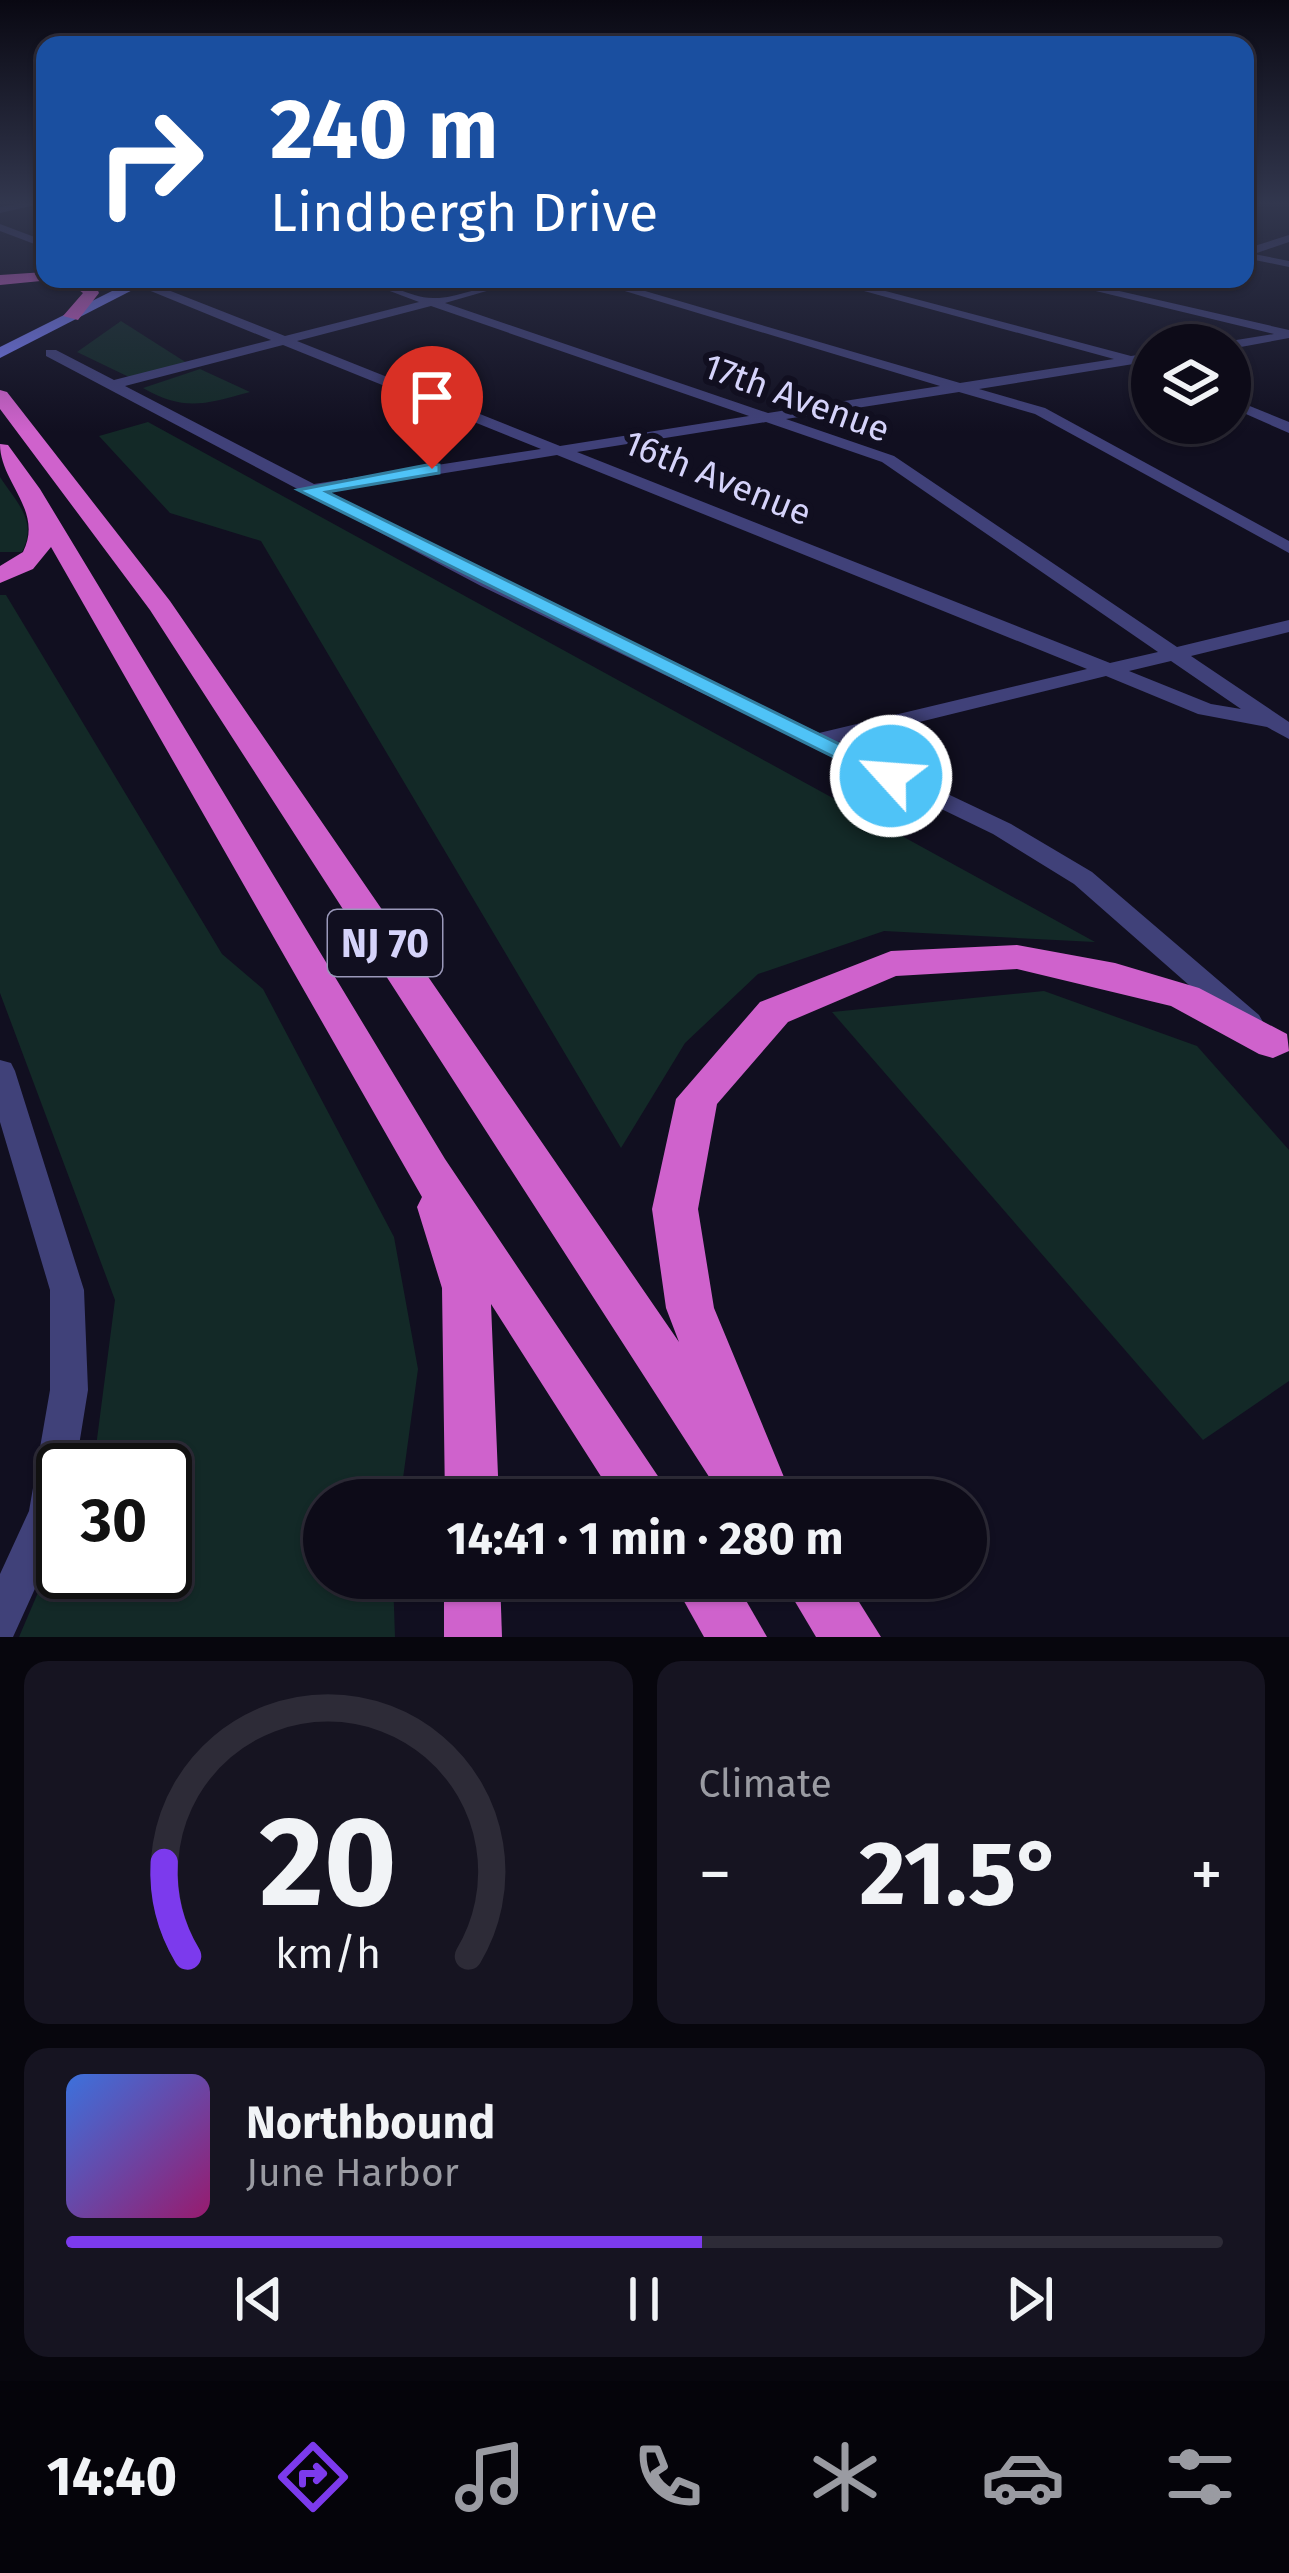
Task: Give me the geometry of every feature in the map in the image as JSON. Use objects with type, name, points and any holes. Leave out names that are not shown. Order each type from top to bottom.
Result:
[{"type":"highway","points":[[72,316],[91,293],[89,288]]},
{"type":"highway","name":"NJ 70","points":[[0,396],[160,607],[741,1479]]},
{"type":"highway","name":"NJ 70","points":[[0,450],[29,489],[429,1171],[633,1479]]},
{"type":"highway","points":[[0,575],[28,561],[43,537],[29,489]]},
{"type":"highway","points":[[759,1479],[690,1308],[675,1209],[697,1100],[774,1012],[891,964],[1017,957],[1115,976],[1185,997],[1273,1044]]},
{"type":"highway","points":[[429,1171],[466,1288],[471,1479]]},
{"type":"highway","points":[[472,1599],[472,1637]]},
{"type":"highway","points":[[713,1599],[738,1637]]},
{"type":"highway","points":[[824,1599],[852,1637]]},
{"type":"main road","points":[[0,352],[129,288]]},
{"type":"street","name":"16th Avenue","points":[[160,288],[1206,709],[1282,727]]},
{"type":"street","name":"17th Avenue","points":[[391,288],[888,459],[1282,727]]},
{"type":"street","points":[[112,385],[489,288]]},
{"type":"street","points":[[622,288],[1040,411],[1289,548]]},
{"type":"street","points":[[862,288],[1131,356]]},
{"type":"street","points":[[1090,288],[1289,335]]},
{"type":"street","points":[[1251,341],[1289,335]]},
{"type":"street","points":[[51,352],[308,490],[1002,829],[1083,878],[1273,1044]]},
{"type":"street","points":[[308,490],[1131,361]]},
{"type":"street","points":[[1251,411],[1289,428]]},
{"type":"street","points":[[817,740],[1289,626]]},
{"type":"street","points":[[0,1071],[67,1290],[69,1390],[49,1513],[0,1621]]},
{"type":"green space","points":[[121,321],[187,363],[131,378],[77,352]]},
{"type":"green space","points":[[200,369],[250,392],[195,404],[143,388]]},
{"type":"green space","points":[[148,422],[1095,942],[884,931],[758,974],[685,1043],[621,1148],[261,541],[170,513],[99,436]]},
{"type":"green space","points":[[0,477],[27,522],[22,552],[0,552]]},
{"type":"green space","points":[[0,595],[6,595],[222,954],[263,989],[394,1237],[418,1369],[403,1479],[303,1479],[303,1599],[394,1599],[395,1637],[19,1637],[36,1597],[192,1599],[192,1443],[96,1443],[115,1300],[0,993]]},
{"type":"green space","points":[[1044,991],[1197,1046],[1289,1150],[1289,1381],[1203,1440],[832,1012]]},
{"type":"route","points":[[432,469],[308,490],[891,776]]}]
